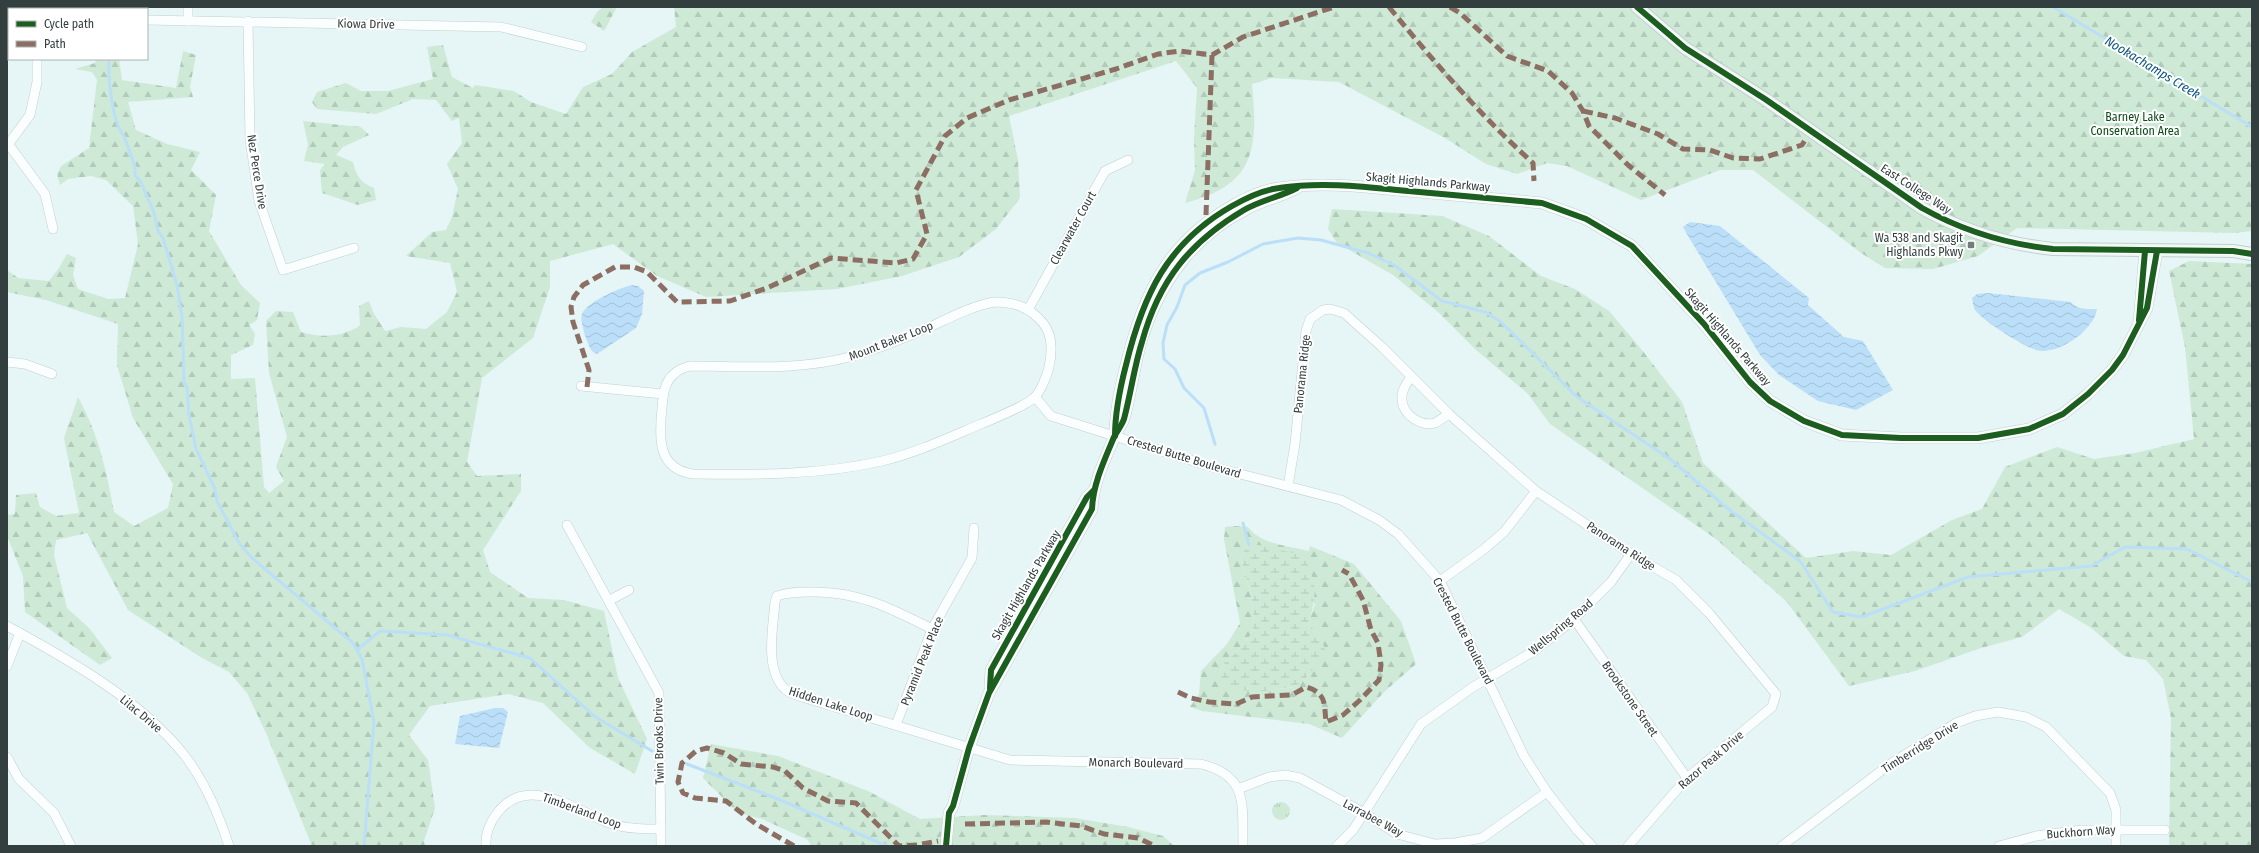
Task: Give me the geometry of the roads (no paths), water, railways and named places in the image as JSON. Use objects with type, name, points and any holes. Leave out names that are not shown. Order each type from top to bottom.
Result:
[{"type":"main road","name":"East College Way","points":[[1638,7],[1690,52],[1765,99],[1922,208],[1949,223],[1973,232],[2023,246],[2067,250],[2233,251]]},
{"type":"main road","points":[[2233,251],[2252,249]]},
{"type":"main road","points":[[2233,251],[2252,254]]},
{"type":"street","points":[[188,7],[188,21]]},
{"type":"street","name":"Kiowa Drive","points":[[148,20],[501,27],[582,47]]},
{"type":"street","name":"Nez Perce Drive","points":[[248,21],[250,140],[259,201],[284,270],[354,248]]},
{"type":"street","points":[[37,60],[37,82],[30,115],[8,146],[45,194],[53,229]]},
{"type":"street","name":"Clearwater Court","points":[[1028,308],[1105,171],[1128,160]]},
{"type":"street","name":"Skagit Highlands Parkway","points":[[946,846],[949,813],[953,806],[969,748],[989,693],[992,670],[996,660],[1087,497],[1093,491],[1123,420],[1148,320],[1164,286],[1175,268],[1190,251],[1224,222],[1247,208],[1283,196],[1299,187],[1344,185],[1542,203],[1586,219],[1632,246],[1704,324],[1750,382],[1770,401],[1804,421],[1842,436],[1978,438],[2029,428],[2063,414],[2088,394],[2112,370],[2122,356],[2147,308],[2157,251]]},
{"type":"street","name":"Skagit Highlands Parkway","points":[[2138,324],[2145,251]]},
{"type":"street","name":"Mount Baker Loop","points":[[1009,302],[1028,308],[1044,324],[1050,338],[1052,354],[1047,374],[1035,397],[1007,412],[949,438],[884,460],[842,469],[720,475],[682,472],[669,462],[662,449],[659,433],[663,394],[673,374],[690,366],[771,367],[849,357],[912,335],[982,304],[1009,302]]},
{"type":"street","name":"Panorama Ridge","points":[[1288,486],[1295,444],[1306,331],[1310,319],[1316,314],[1330,309],[1344,313],[1449,414],[1536,491],[1631,554],[1676,580],[1709,613],[1776,694]]},
{"type":"street","points":[[7,362],[25,364],[52,374]]},
{"type":"street","points":[[1411,377],[1403,389],[1402,400],[1404,408],[1412,418],[1422,423],[1434,423],[1449,414]]},
{"type":"street","points":[[581,386],[663,394]]},
{"type":"street","points":[[1035,397],[1051,416],[1115,436]]},
{"type":"street","name":"Crested Butte Boulevard","points":[[1115,436],[1209,466],[1341,500],[1379,520],[1398,534],[1412,547],[1440,581],[1524,756],[1547,792],[1577,830],[1592,846]]},
{"type":"street","points":[[1440,581],[1483,550],[1504,532],[1536,491]]},
{"type":"street","name":"Twin Brooks Drive","points":[[567,525],[610,600],[659,693],[661,846]]},
{"type":"street","name":"Pyramid Peak Place","points":[[896,725],[932,629],[972,558],[974,528]]},
{"type":"street","name":"Wellspring Road","points":[[1337,846],[1353,830],[1422,724],[1440,709],[1534,651],[1574,619],[1611,582],[1631,554]]},
{"type":"street","points":[[610,600],[629,590]]},
{"type":"street","name":"Hidden Lake Loop","points":[[896,725],[787,691],[776,679],[773,661],[775,602],[777,596],[787,592],[832,592],[855,595],[903,614],[932,629]]},
{"type":"street","name":"Brookstone Street","points":[[1574,619],[1687,778]]},
{"type":"street","name":"Lilac Drive","points":[[7,626],[88,672],[136,708],[176,745],[199,777],[214,805],[229,846]]},
{"type":"street","points":[[7,666],[20,633]]},
{"type":"street","name":"Razor Peak Drive","points":[[1628,846],[1687,778],[1772,707],[1776,694]]},
{"type":"street","name":"Timberridge Drive","points":[[1782,846],[1905,754],[1956,723],[1975,716],[1998,712],[2026,717],[2046,727],[2110,793],[2116,810],[2116,846]]},
{"type":"street","points":[[896,725],[969,748]]},
{"type":"street","name":"Monarch Boulevard","points":[[969,748],[1010,760],[1201,764],[1212,767],[1232,779],[1238,789]]},
{"type":"street","points":[[7,757],[19,779],[54,813],[70,846]]},
{"type":"street","name":"Larrabee Way","points":[[1238,789],[1269,777],[1285,775],[1300,778],[1364,813],[1397,834],[1435,844],[1455,843],[1482,838],[1547,792]]},
{"type":"street","points":[[1238,789],[1242,801],[1243,846]]},
{"type":"street","name":"Timberland Loop","points":[[486,846],[490,823],[504,804],[527,795],[545,795],[613,824],[636,829],[661,829]]},
{"type":"street","name":"Skagit Highlands Parkway","points":[[953,806],[956,820],[953,846]]},
{"type":"street","name":"Buckhorn Way","points":[[1999,846],[2036,836],[2082,830],[2165,830]]},
{"type":"water","points":[[1690,222],[1720,226],[1809,298],[1808,305],[1844,337],[1863,341],[1893,390],[1856,410],[1818,401],[1779,375],[1760,355],[1688,236],[1683,227]]},
{"type":"water","points":[[632,285],[638,286],[644,291],[642,314],[636,328],[597,354],[593,352],[584,333],[581,317],[582,314],[585,309],[597,300],[619,289]]},
{"type":"water","points":[[1988,293],[2071,302],[2079,308],[2097,309],[2089,325],[2074,340],[2054,349],[2045,351],[2036,350],[2022,344],[2004,333],[1979,315],[1973,306],[1972,298],[1977,294]]},
{"type":"water","points":[[495,708],[503,708],[508,712],[499,748],[455,744],[460,716]]},
{"type":"waterway","name":"Nookachamps Creek","points":[[2053,7],[2252,127]]},
{"type":"waterway","points":[[109,60],[110,88],[116,121],[124,136],[135,167],[135,175],[141,182],[154,213],[158,231],[163,238],[177,285],[182,317],[184,382],[187,387],[189,415],[196,449],[215,489],[217,501],[239,543],[252,558],[353,643],[362,659],[374,722],[364,846]]},
{"type":"waterway","points":[[1215,444],[1204,408],[1184,388],[1175,369],[1164,359],[1163,343],[1167,325],[1177,307],[1185,285],[1200,273],[1228,262],[1263,244],[1298,238],[1321,240],[1368,253],[1394,265],[1442,301],[1485,312],[1501,322],[1577,397],[1670,459],[1727,508],[1800,561],[1833,612],[1862,617],[1968,577],[2091,566],[2125,547],[2187,549],[2252,582]]},
{"type":"waterway","points":[[1243,523],[1249,545]]},
{"type":"waterway","points":[[357,650],[380,631],[447,635],[530,658],[594,716],[652,751]]},
{"type":"waterway","points":[[687,764],[778,799],[887,846]]},
{"type":"place","name":"Wa 538 and Skagit Highlands Pkwy","points":[[1971,245]]},
{"type":"park label","name":"Barney Lake Conservation Area","points":[[2135,124]]}]
